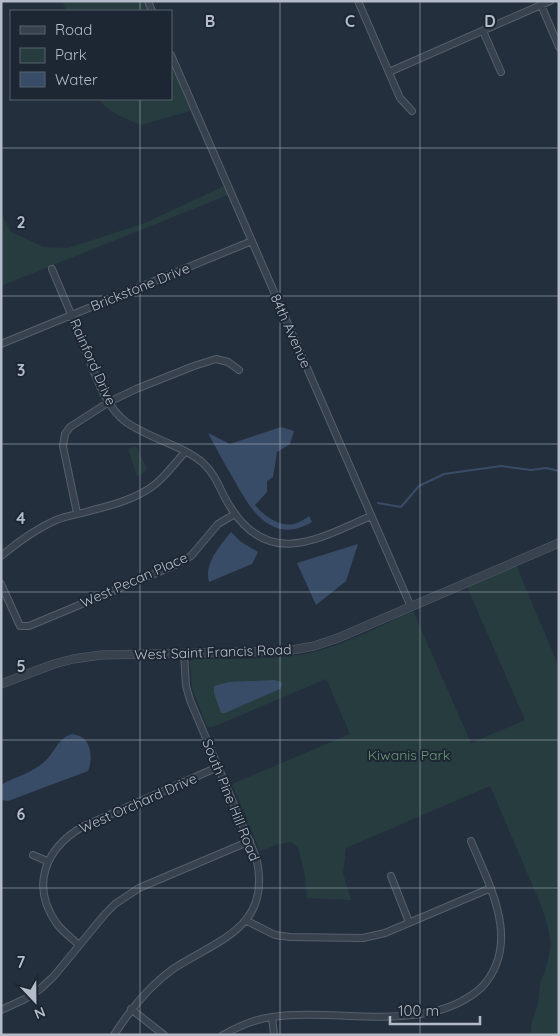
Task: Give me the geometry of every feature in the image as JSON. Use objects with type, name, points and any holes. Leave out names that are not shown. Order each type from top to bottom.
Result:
[{"type":"street","points":[[358,1],[400,98],[412,110]]},
{"type":"street","points":[[389,72],[550,1]]},
{"type":"street","points":[[541,5],[559,47]]},
{"type":"street","points":[[483,31],[502,72]]},
{"type":"street","name":"84th Avenue","points":[[172,57],[411,607]]},
{"type":"street","name":"Brickstone Drive","points":[[1,344],[252,242]]},
{"type":"street","name":"Rainford Drive","points":[[52,269],[109,402],[126,422],[151,437],[196,457],[213,472],[230,508],[249,531],[262,538],[283,544],[297,545],[314,541],[372,516]]},
{"type":"street","points":[[77,513],[63,446],[64,438],[70,427],[109,402],[194,366],[216,359],[228,362],[239,370]]},
{"type":"street","points":[[1,556],[55,520],[112,505],[140,494],[161,480],[185,452]]},
{"type":"street","name":"West Pecan Place","points":[[1,584],[20,626],[29,626],[173,566],[191,556],[218,524],[235,514]]},
{"type":"street","name":"West Saint Francis Road","points":[[1,684],[73,658],[101,655],[260,653],[288,651],[314,646],[338,638],[559,543]]},
{"type":"street","name":"South Pine Hill Road","points":[[114,1035],[131,1009],[153,986],[173,970],[234,933],[247,921],[259,887],[259,869],[250,841],[190,700],[186,686],[184,653]]},
{"type":"street","name":"West Orchard Drive","points":[[80,945],[57,924],[49,910],[44,895],[44,877],[47,861],[56,846],[82,827],[218,767]]},
{"type":"street","points":[[1,1010],[26,999],[39,990],[54,976],[105,914],[128,895],[139,888],[250,841]]},
{"type":"street","points":[[223,1035],[254,1020],[285,1015],[405,1020],[431,1018],[461,1006],[485,983],[493,971],[502,937],[497,904],[472,841]]},
{"type":"street","points":[[32,856],[47,861]]},
{"type":"street","points":[[391,876],[409,922]]},
{"type":"street","points":[[247,921],[282,936],[350,939],[373,937],[491,888]]},
{"type":"street","points":[[131,1009],[164,1035]]},
{"type":"street","points":[[272,1017],[274,1035]]},
{"type":"green space","points":[[62,1],[146,1],[150,10],[66,10]]},
{"type":"green space","points":[[172,63],[224,186],[190,111],[141,125],[124,118],[100,100],[172,100]]},
{"type":"green space","points":[[224,186],[228,195],[1,286],[1,213],[11,232],[44,247],[68,248],[145,223]]},
{"type":"green space","points":[[136,446],[147,469],[137,476],[128,449]]},
{"type":"green space","name":"Kiwanis Park","points":[[516,565],[559,667],[559,1035],[531,1035],[531,1024],[538,1004],[540,984],[547,965],[551,944],[547,923],[540,903],[490,786],[346,848],[343,873],[351,900],[307,898],[304,871],[298,847],[290,842],[260,851],[232,784],[350,734],[326,679],[213,727],[207,727],[192,688],[190,661],[195,658],[257,659],[305,654],[342,643],[413,611],[471,743],[525,720],[467,587]]},
{"type":"water","points":[[281,427],[294,431],[290,444],[277,452],[273,477],[267,481],[267,492],[255,505],[267,517],[283,524],[296,523],[309,516],[312,522],[298,528],[285,530],[273,527],[255,512],[240,490],[208,433],[230,444]]},
{"type":"water","points":[[231,532],[241,542],[258,552],[252,564],[209,582],[209,568],[214,555]]},
{"type":"water","points":[[358,544],[346,581],[316,605],[297,563]]},
{"type":"water","points":[[274,680],[281,682],[280,689],[225,713],[221,713],[214,693],[214,686],[229,682]]},
{"type":"water","points":[[72,734],[83,738],[89,746],[91,759],[88,771],[8,801],[1,800],[1,786],[4,783],[39,766],[63,739]]},
{"type":"waterway","points":[[378,503],[401,507],[419,486],[444,474],[501,466],[531,470],[546,468],[559,471]]}]
